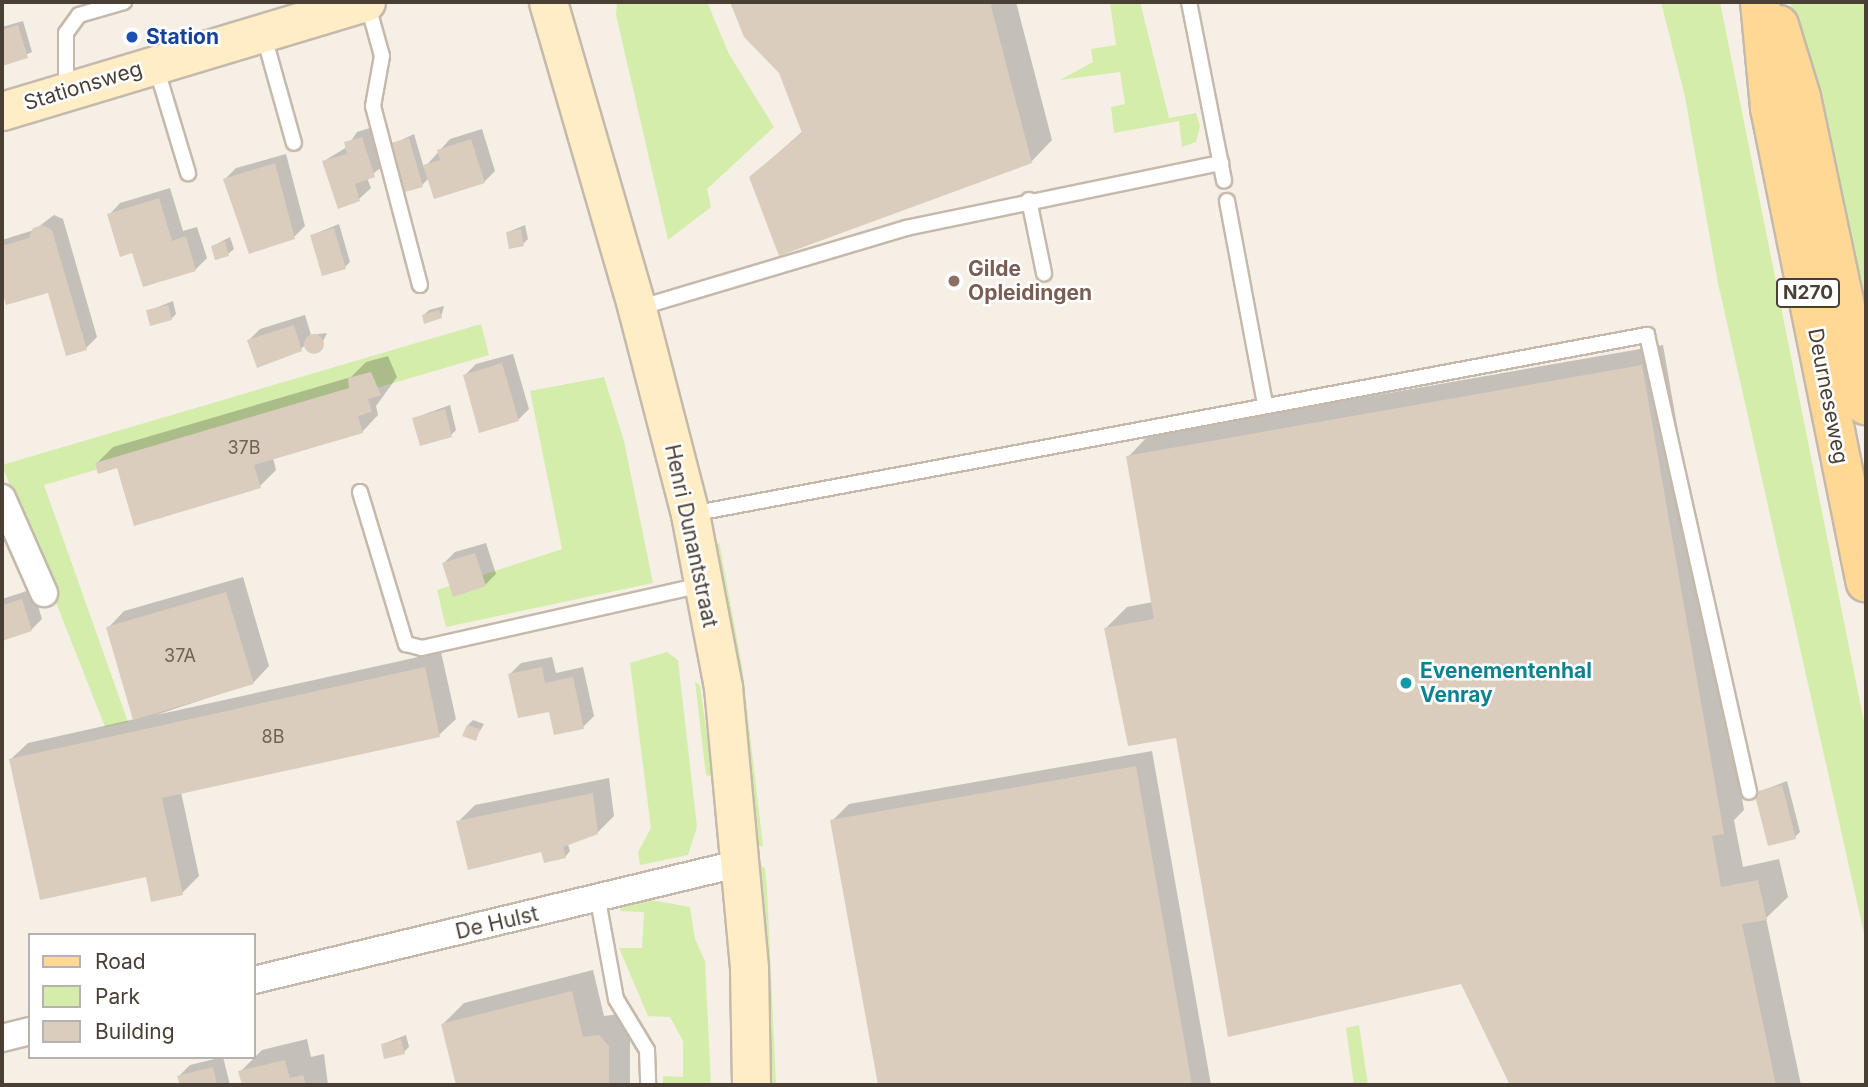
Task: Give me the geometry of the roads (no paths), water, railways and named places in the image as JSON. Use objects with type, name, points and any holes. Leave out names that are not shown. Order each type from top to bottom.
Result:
[{"type":"main road","name":"Deurneseweg","points":[[1760,2],[1770,108],[1866,582]]},
{"type":"main road","name":"Deurneseweg","points":[[1772,2],[1801,97],[1866,405]]},
{"type":"street","name":"Stationsweg","points":[[2,111],[367,2]]},
{"type":"street","name":"Henri Dunantstraat","points":[[548,2],[636,309],[690,514],[723,687],[750,969],[751,1085]]},
{"type":"street","points":[[2,498],[44,593]]},
{"type":"street","name":"De Hulst","points":[[256,980],[598,900],[739,864]]},
{"type":"street","points":[[2,1038],[28,1032]]},
{"type":"lane","points":[[66,91],[66,33],[79,15],[124,2]]},
{"type":"lane","points":[[367,2],[382,55],[373,106],[420,285]]},
{"type":"lane","points":[[1189,2],[1224,181]]},
{"type":"lane","points":[[263,32],[294,143]]},
{"type":"lane","points":[[156,64],[188,173]]},
{"type":"lane","points":[[636,309],[906,228],[1029,200],[1220,163]]},
{"type":"lane","points":[[1029,200],[1044,273]]},
{"type":"lane","points":[[1227,201],[1265,405]]},
{"type":"lane","points":[[690,514],[1647,335],[1749,792]]},
{"type":"lane","points":[[360,492],[406,644],[422,648],[703,585]]},
{"type":"lane","points":[[598,900],[615,999],[647,1050],[648,1085]]},
{"type":"place","name":"Station","points":[[132,37]]},
{"type":"place","name":"Gilde Opleidingen","points":[[954,281]]},
{"type":"place","name":"Evenementenhal Venray","points":[[1406,683]]}]
